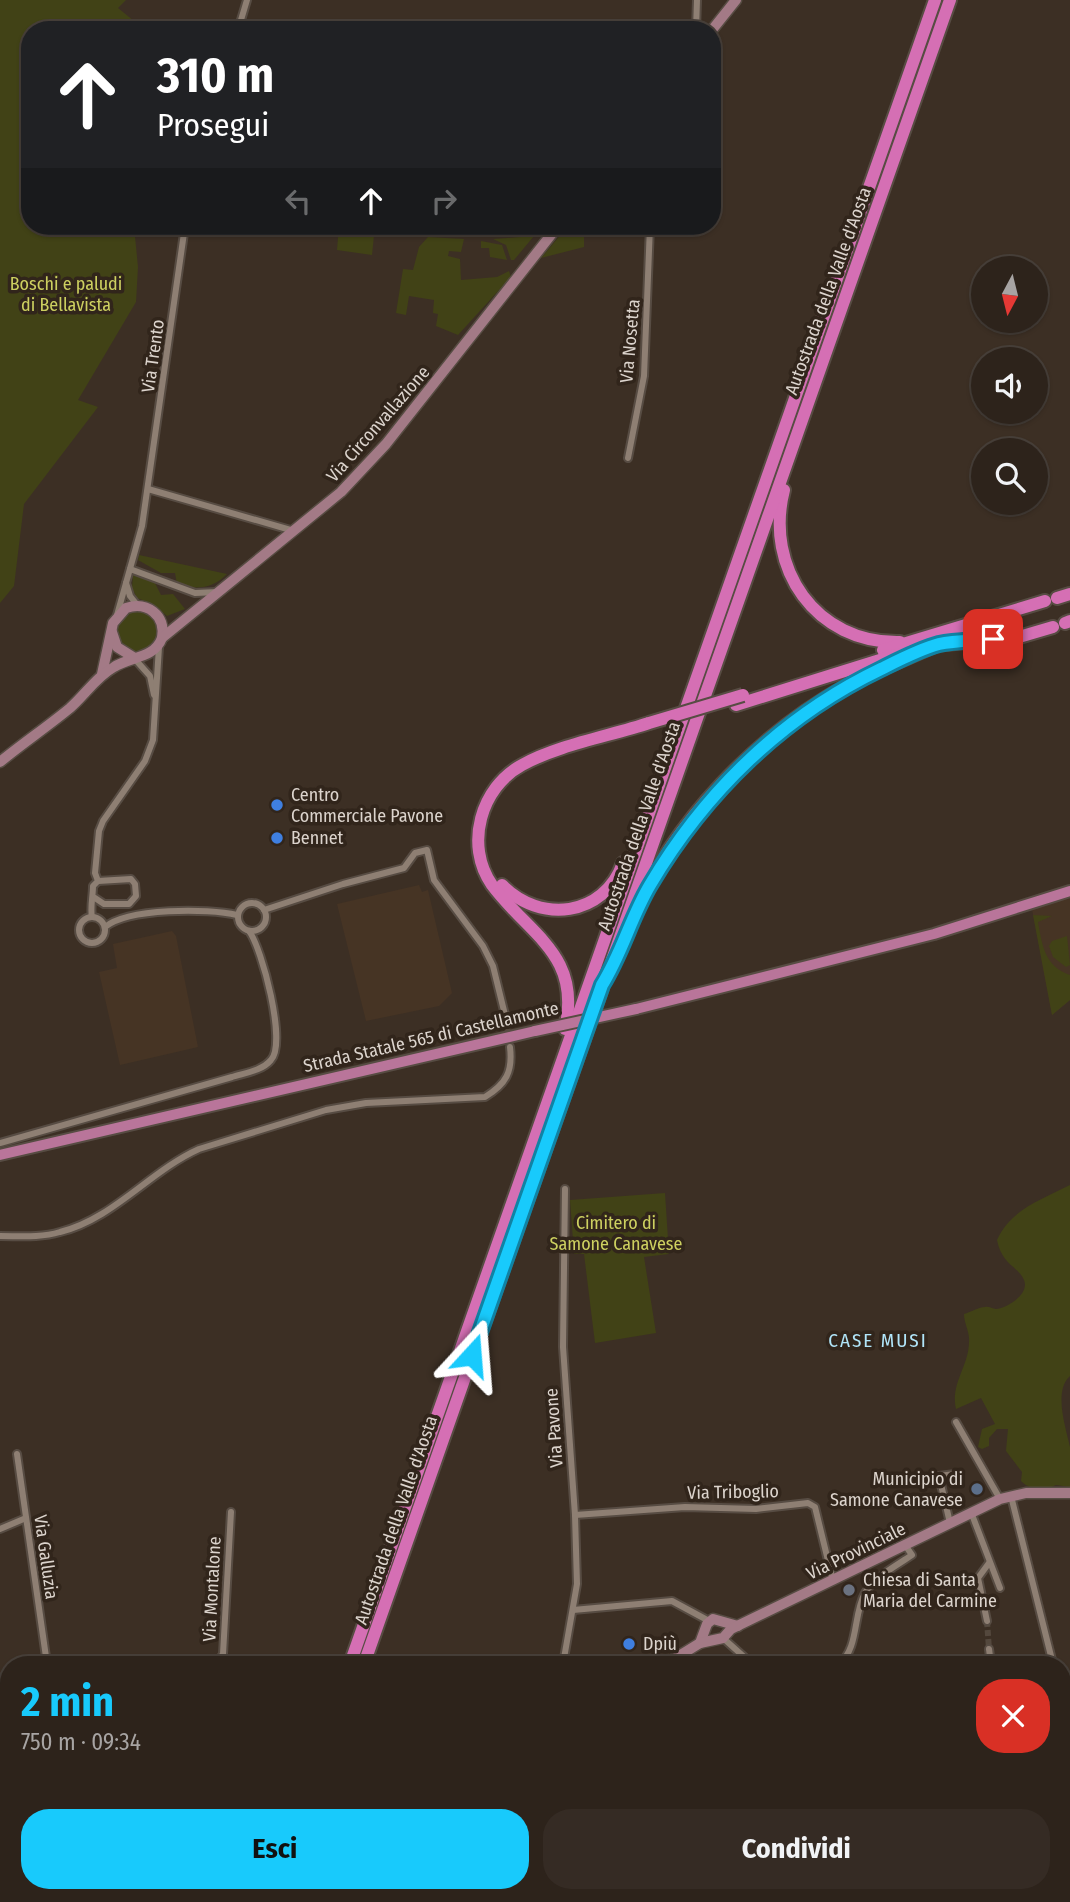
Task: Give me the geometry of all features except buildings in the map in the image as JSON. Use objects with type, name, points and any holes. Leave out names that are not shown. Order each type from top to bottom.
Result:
[{"type":"highway","name":"Autostrada della Valle d'Aosta","points":[[353,1656],[540,1117],[935,0]]},
{"type":"highway","name":"Autostrada della Valle d'Aosta","points":[[367,1656],[950,0]]},
{"type":"highway","points":[[801,419],[795,457],[777,525],[780,548],[792,578],[812,606],[842,628],[877,640],[911,641]]},
{"type":"highway","points":[[739,700],[911,641],[1070,594]]},
{"type":"highway","points":[[656,789],[621,870],[608,888],[592,902],[572,909],[538,908],[509,891],[492,868],[487,849],[488,819],[497,798],[510,781],[529,768],[739,700],[863,664],[939,644],[1020,636],[1062,624]]},
{"type":"highway","points":[[602,985],[621,951],[642,898],[668,856],[708,802],[733,775],[782,731],[836,693],[939,644]]},
{"type":"highway","points":[[540,1117],[544,1093],[568,1015],[566,981],[545,940],[499,893],[487,876],[478,843],[482,814],[500,782],[524,764],[647,729]]},
{"type":"main road","points":[[719,21],[736,0]]},
{"type":"main road","name":"Via Circonvallazione","points":[[0,762],[69,708],[102,674],[133,657],[151,653],[192,613],[297,531],[341,492],[386,444],[551,235]]},
{"type":"main road","points":[[102,674],[112,628],[117,615],[126,608],[150,608],[159,617],[161,641]]},
{"type":"main road","name":"Via Circonvallazione","points":[[159,617],[175,620],[192,613]]},
{"type":"main road","points":[[112,628],[117,647],[133,657]]},
{"type":"main road","name":"Strada Statale 565 di Castellamonte","points":[[0,1155],[636,1009],[934,934],[1070,891]]},
{"type":"main road","name":"Via Provinciale","points":[[679,1656],[700,1643],[1000,1499],[1070,1493]]},
{"type":"main road","name":"Via Provinciale","points":[[705,1624],[716,1619],[722,1634]]},
{"type":"main road","points":[[700,1643],[705,1624],[722,1634]]},
{"type":"street","points":[[241,21],[247,0]]},
{"type":"street","points":[[697,21],[698,0]]},
{"type":"street","name":"Via Trento","points":[[117,615],[148,489],[184,235]]},
{"type":"street","name":"Via Nosetta","points":[[628,458],[643,376],[650,235]]},
{"type":"street","points":[[148,489],[297,531]]},
{"type":"street","points":[[130,569],[195,593],[220,592]]},
{"type":"street","points":[[126,582],[130,596],[138,606]]},
{"type":"street","points":[[97,881],[95,873],[99,831],[145,761],[153,740],[161,641]]},
{"type":"street","points":[[133,657],[150,676],[156,708]]},
{"type":"street","points":[[264,910],[343,884],[404,868],[415,853],[427,850],[434,880],[493,966],[506,1019]]},
{"type":"street","points":[[92,917],[91,906],[95,898],[93,886],[97,881],[131,879],[135,884],[136,896],[129,904],[104,904],[95,898]]},
{"type":"street","points":[[0,1143],[232,1077],[261,1068],[271,1061],[277,1044],[276,1019],[259,948],[249,931],[239,923],[237,915],[242,906],[250,902],[258,904],[264,910],[266,919],[262,927],[249,931]]},
{"type":"street","points":[[105,927],[100,919],[84,919],[79,926],[79,934],[84,941],[93,943],[101,940],[105,927],[115,919],[134,916],[218,910],[237,915]]},
{"type":"street","points":[[0,1236],[34,1237],[85,1224],[180,1157],[326,1110],[366,1103],[485,1097],[499,1088],[508,1077],[510,1046]]},
{"type":"street","name":"Via Pavone","points":[[564,1656],[577,1584],[563,1347],[565,1189]]},
{"type":"street","points":[[956,1422],[1000,1499]]},
{"type":"street","name":"Via Galluzia","points":[[17,1454],[46,1656]]},
{"type":"street","points":[[950,1523],[939,1476],[955,1474]]},
{"type":"street","points":[[1012,1496],[1051,1656]]},
{"type":"street","name":"Via Triboglio","points":[[575,1515],[685,1507],[756,1509],[808,1503],[815,1507],[834,1581]]},
{"type":"street","name":"Via Montalone","points":[[222,1656],[231,1512]]},
{"type":"street","points":[[971,1513],[1000,1588]]},
{"type":"street","points":[[0,1529],[26,1518]]},
{"type":"street","points":[[846,1656],[849,1652],[858,1612],[868,1589],[882,1575],[912,1555],[905,1545]]},
{"type":"street","points":[[987,1621],[978,1578],[988,1569],[989,1560]]},
{"type":"street","points":[[573,1610],[672,1601],[683,1605],[705,1624]]},
{"type":"street","points":[[722,1634],[744,1656]]},
{"type":"street","points":[[989,1649],[989,1656]]},
{"type":"shaded area","points":[[419,885],[422,892],[428,890],[452,993],[439,1006],[366,1021],[337,904]]},
{"type":"shaded area","points":[[1070,897],[1070,1000],[1052,1015],[1032,909]]},
{"type":"shaded area","points":[[172,931],[176,936],[198,1047],[120,1065],[99,972],[117,968],[113,944]]},
{"type":"green space","name":"Boschi e paludi di Bellavista","points":[[0,0],[126,0],[118,8],[134,21],[21,21],[21,235],[135,235],[138,267],[136,302],[78,400],[98,407],[24,504],[14,586],[0,603]]},
{"type":"green space","points":[[338,235],[374,235],[372,255],[337,250]]},
{"type":"green space","points":[[560,235],[584,235],[584,247],[541,258]]},
{"type":"green space","points":[[534,236],[514,260],[511,260],[506,245],[493,239]]},
{"type":"green space","points":[[428,237],[464,239],[461,252],[449,251],[448,256],[460,259],[461,280],[497,277],[509,271],[511,277],[458,335],[436,326],[438,314],[433,313],[434,300],[409,296],[406,315],[396,313],[403,269],[413,270],[419,247]]},
{"type":"green space","points":[[481,241],[502,245],[507,260],[490,257],[489,248],[481,248]]},
{"type":"green space","points":[[139,555],[227,574],[210,585],[184,586],[177,584],[175,573],[161,573],[138,560]]},
{"type":"green space","points":[[133,575],[155,583],[161,595],[173,594],[185,609],[167,616],[153,604],[137,598],[132,588]]},
{"type":"green space","points":[[137,610],[152,616],[158,631],[152,646],[137,652],[122,646],[116,631],[122,616]]},
{"type":"green space","points":[[1033,915],[1052,916],[1038,922],[1043,947],[1055,967],[1070,975],[1070,1000],[1052,1015]]},
{"type":"green space","points":[[1067,936],[1070,965],[1066,967],[1053,957],[1049,946],[1052,941]]},
{"type":"green space","points":[[1070,1185],[1070,1376],[1062,1391],[1061,1400],[1070,1447],[1070,1487],[1056,1485],[1038,1489],[1021,1481],[1022,1472],[1006,1451],[1008,1429],[997,1429],[989,1438],[989,1446],[982,1449],[978,1447],[982,1429],[995,1424],[981,1398],[956,1409],[957,1383],[968,1351],[969,1338],[964,1314],[983,1307],[996,1309],[1006,1306],[1021,1295],[1024,1280],[1002,1255],[997,1240],[1010,1220],[1019,1213]]},
{"type":"green space","name":"Cimitero di Samone Canavese","points":[[665,1193],[669,1254],[644,1257],[656,1333],[595,1343],[584,1254],[574,1254],[570,1200]]},
{"type":"tunnel","points":[[506,1019],[510,1047]]},
{"type":"tunnel","points":[[987,1621],[989,1649]]},
{"type":"place","name":"Centro Commerciale Pavone","points":[[277,805]]},
{"type":"place","name":"Bennet","points":[[277,838]]},
{"type":"place","name":"Municipio di Samone Canavese","points":[[977,1489]]},
{"type":"place","name":"Chiesa di Santa Maria del Carmine","points":[[849,1590]]},
{"type":"place","name":"Dpiù","points":[[629,1644]]},
{"type":"district","name":"CASE MUSI","points":[[878,1340]]},
{"type":"route","points":[[472,1355],[602,985],[621,951],[642,898],[685,831],[708,802],[751,757],[797,719],[844,687],[939,644],[993,639]]}]
